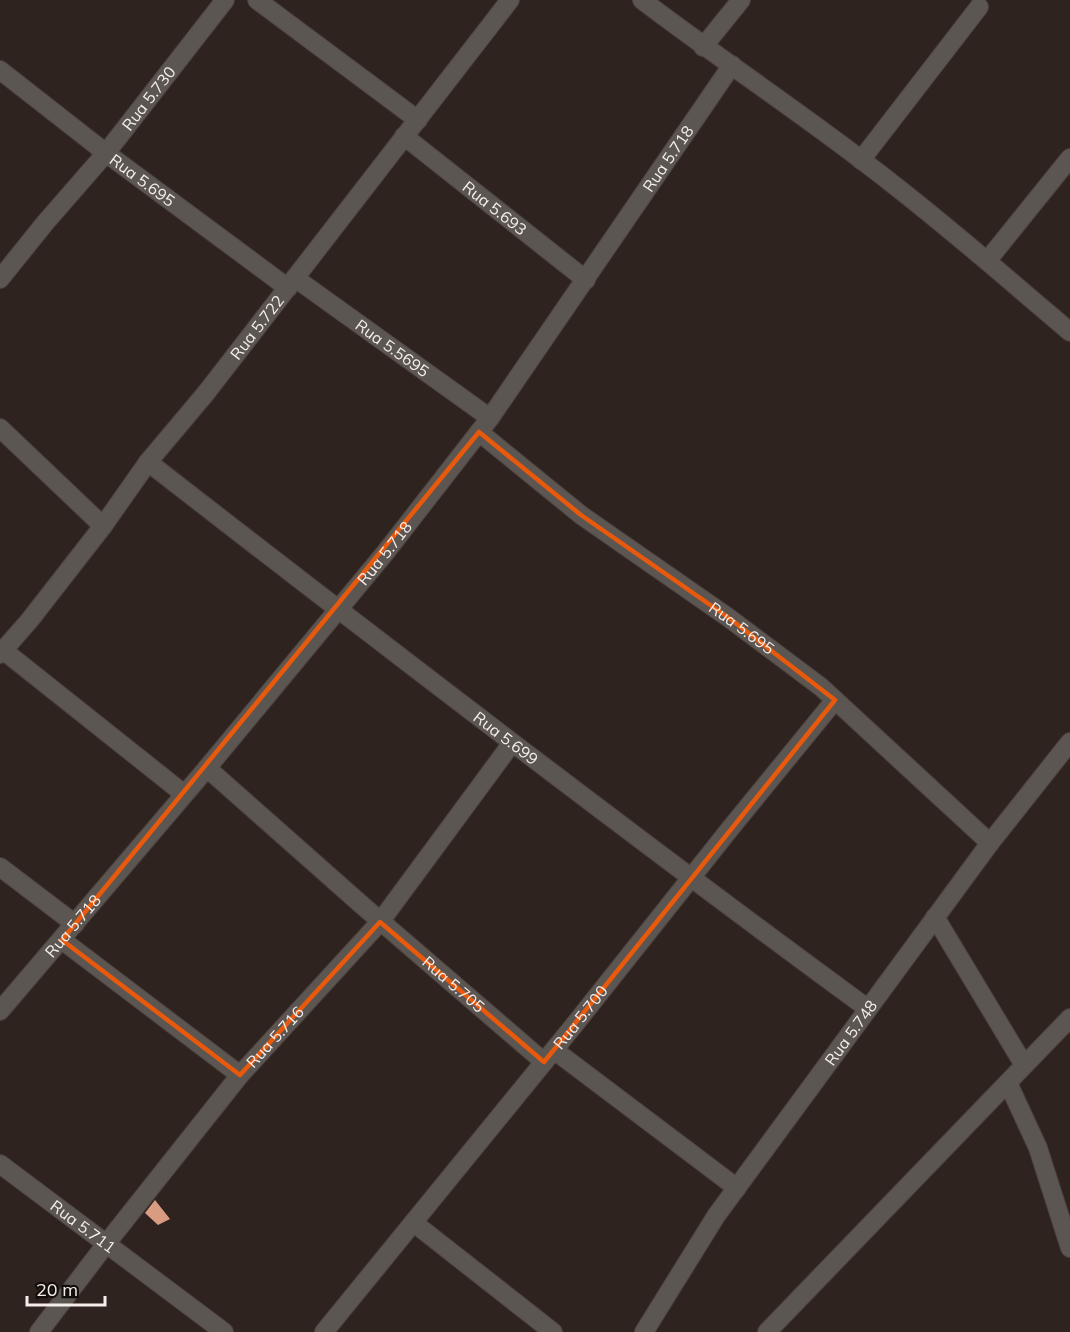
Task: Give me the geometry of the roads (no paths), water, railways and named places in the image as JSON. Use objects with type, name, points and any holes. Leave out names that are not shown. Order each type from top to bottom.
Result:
[{"type":"street","name":"Rua 5.730","points":[[0,279],[106,153],[225,0]]},
{"type":"street","points":[[257,0],[418,120]]},
{"type":"street","name":"Rua 5.722","points":[[2,652],[29,621],[103,526],[148,462],[206,393],[510,0]]},
{"type":"street","points":[[642,0],[861,160],[987,261],[1070,332]]},
{"type":"street","points":[[703,46],[741,0]]},
{"type":"street","points":[[861,160],[979,7]]},
{"type":"street","name":"Rua 5.718","points":[[0,1011],[338,610],[484,425],[732,65]]},
{"type":"street","name":"Rua 5.695","points":[[0,69],[106,153],[292,283]]},
{"type":"street","name":"Rua 5.693","points":[[404,136],[586,279]]},
{"type":"street","points":[[987,261],[1070,158]]},
{"type":"street","name":"Rua 5.5695","points":[[292,283],[484,425]]},
{"type":"street","name":"Rua 5.695","points":[[484,425],[581,515],[729,618],[821,687],[990,843]]},
{"type":"street","points":[[0,428],[103,526]]},
{"type":"street","name":"Rua 5.699","points":[[148,462],[690,879],[867,1008]]},
{"type":"street","points":[[2,652],[184,794]]},
{"type":"street","name":"Rua 5.700","points":[[324,1332],[835,700]]},
{"type":"street","name":"Rua 5.748","points":[[644,1332],[736,1188],[990,843],[1070,742]]},
{"type":"street","name":"Rua 5.716","points":[[39,1332],[240,1075],[380,922],[512,743]]},
{"type":"street","name":"Rua 5.705","points":[[207,768],[380,922],[549,1056],[736,1188]]},
{"type":"street","points":[[0,867],[75,924]]},
{"type":"street","points":[[935,917],[1024,1065]]},
{"type":"street","points":[[62,940],[240,1075]]},
{"type":"street","points":[[767,1332],[1070,1018]]},
{"type":"street","points":[[1008,1083],[1038,1148],[1070,1248]]},
{"type":"street","name":"Rua 5.711","points":[[0,1164],[224,1332]]},
{"type":"street","points":[[414,1223],[554,1332]]}]
